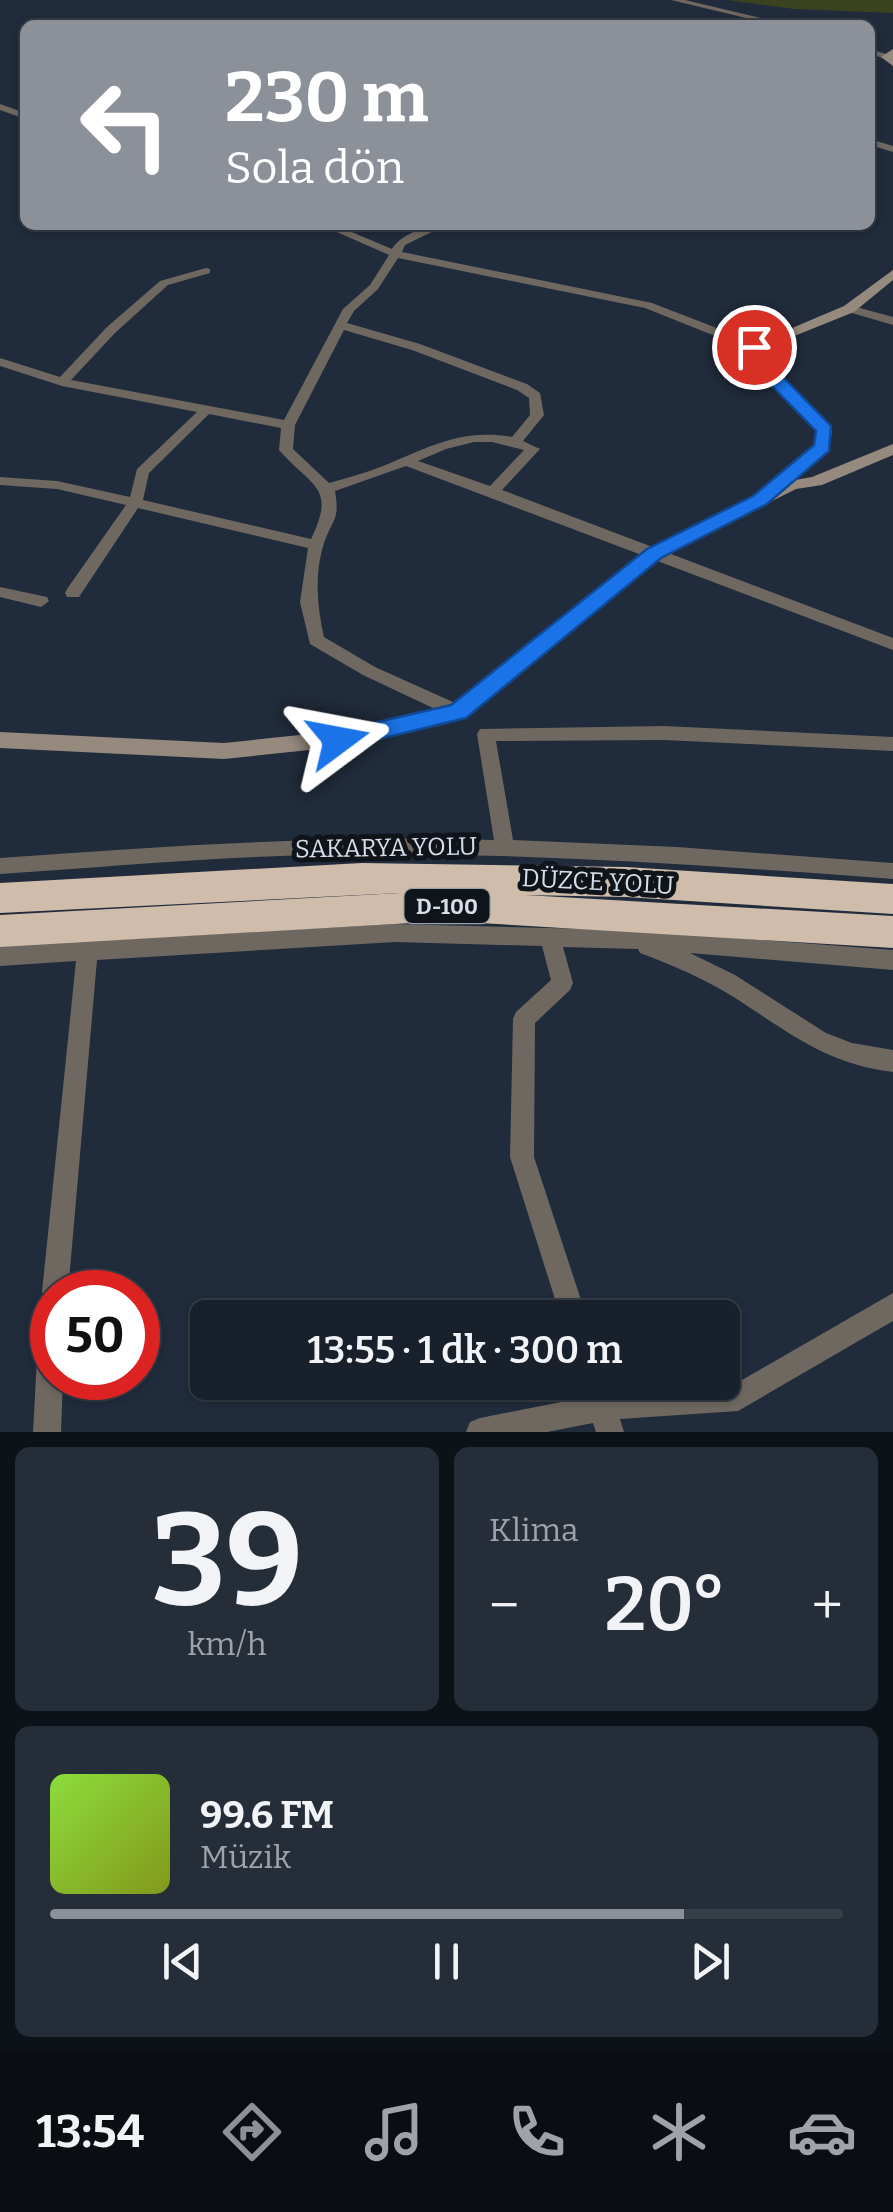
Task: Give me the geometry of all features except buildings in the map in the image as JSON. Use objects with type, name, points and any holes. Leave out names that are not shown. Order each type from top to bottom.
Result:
[{"type":"highway","name":"SAKARYA YOLU","points":[[0,898],[362,878],[590,881],[893,898]]},
{"type":"highway","name":"DÜZCE YOLU","points":[[0,931],[446,906],[893,932]]},
{"type":"main road","points":[[760,500],[823,447],[824,430],[779,383],[754,347],[848,310],[886,286],[893,274]]},
{"type":"main road","points":[[792,485],[803,472],[893,434]]},
{"type":"main road","points":[[0,740],[224,751],[338,740],[458,712],[654,553],[792,485],[816,481],[893,449]]},
{"type":"street","points":[[675,0],[764,20]]},
{"type":"street","points":[[338,230],[395,254],[648,306],[754,347]]},
{"type":"street","points":[[430,230],[402,243],[374,287],[350,309],[288,425],[286,450],[327,488],[331,513],[316,545],[308,602],[316,640],[369,671],[458,712]]},
{"type":"street","points":[[62,382],[111,330],[164,283],[206,271]]},
{"type":"street","points":[[848,310],[893,322]]},
{"type":"street","points":[[340,325],[416,346],[536,396],[537,415],[515,442]]},
{"type":"street","points":[[0,362],[62,382],[288,425]]},
{"type":"street","points":[[73,592],[136,501],[142,472],[204,412]]},
{"type":"street","points":[[327,488],[458,439],[484,435],[533,450],[492,492]]},
{"type":"street","points":[[404,461],[893,644]]},
{"type":"street","points":[[0,481],[57,485],[316,545]]},
{"type":"street","points":[[0,592],[42,601]]},
{"type":"street","points":[[505,847],[486,734],[664,732],[893,744]]},
{"type":"street","points":[[0,866],[316,847],[505,847],[647,852],[893,871]]},
{"type":"street","points":[[0,956],[395,933],[628,939],[893,960]]},
{"type":"street","points":[[550,936],[562,983],[524,1019],[522,1158],[568,1300]]},
{"type":"street","points":[[628,939],[698,965],[752,997],[814,1042],[861,1059],[893,1061]]},
{"type":"street","points":[[57,1270],[87,952]]},
{"type":"street","points":[[480,1432],[603,1407],[738,1397],[893,1306]]},
{"type":"street","points":[[46,1432],[48,1400]]},
{"type":"green space","points":[[727,0],[893,0],[893,13],[794,9]]},
{"type":"route","points":[[338,740],[458,712],[654,553],[760,500],[823,447],[824,430],[779,383],[754,347]]}]
